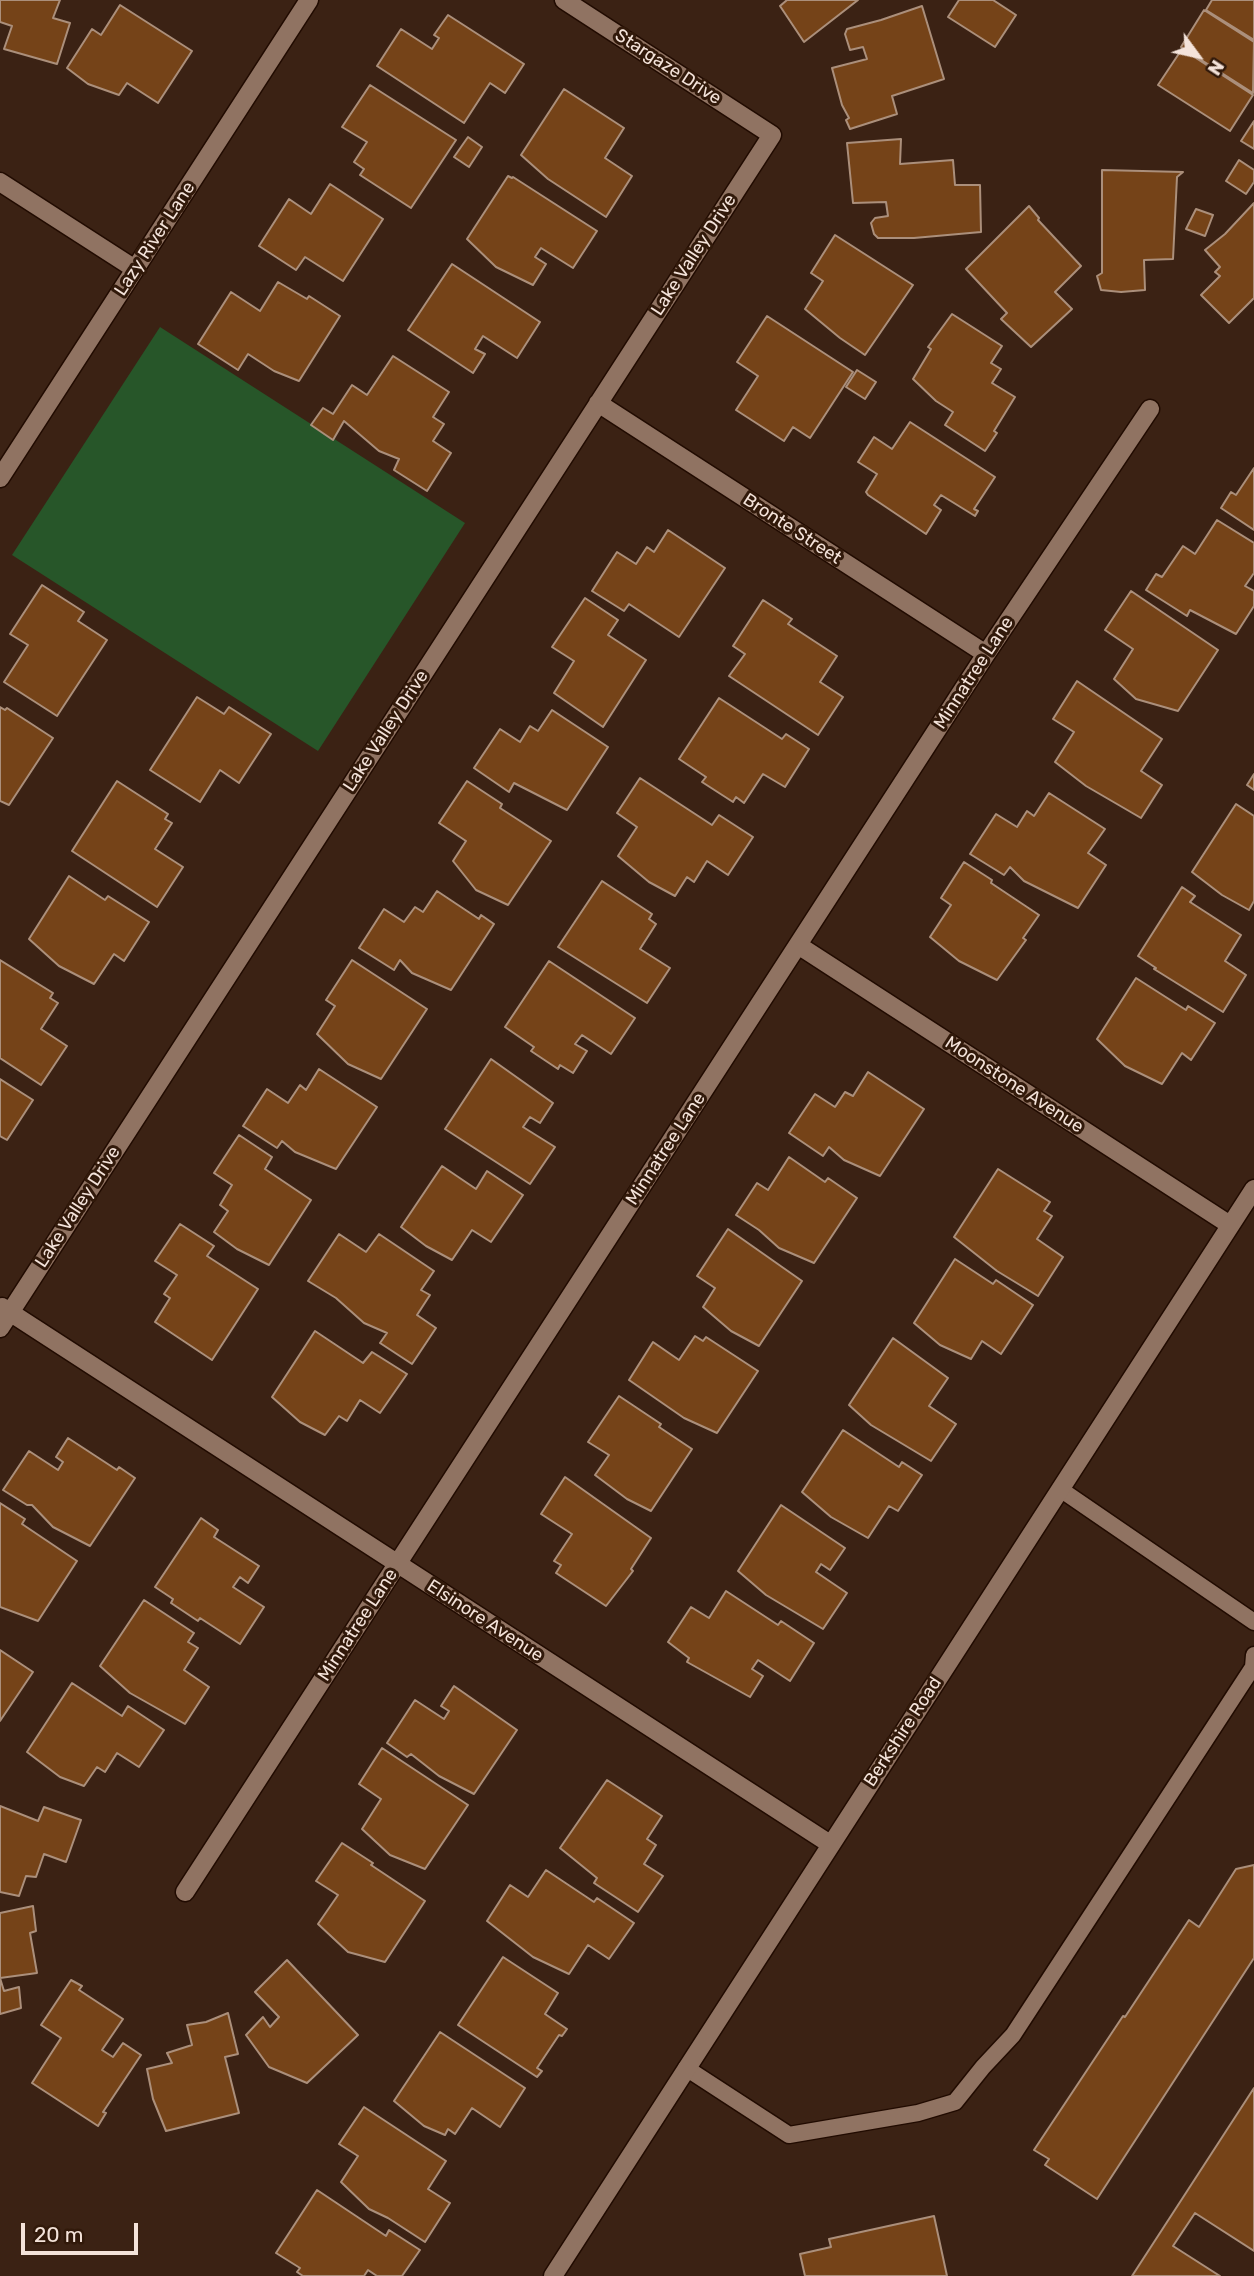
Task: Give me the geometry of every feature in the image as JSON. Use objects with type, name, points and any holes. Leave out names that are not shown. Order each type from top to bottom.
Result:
[{"type":"street","name":"Lazy River Lane","points":[[0,478],[309,0]]},
{"type":"street","name":"Stargaze Drive","points":[[564,0],[772,135]]},
{"type":"street","name":"Lake Valley Drive","points":[[3,1316],[772,135]]},
{"type":"street","points":[[0,182],[135,269]]},
{"type":"street","name":"Bronte Street","points":[[598,403],[986,654]]},
{"type":"street","name":"Minnatree Lane","points":[[185,1892],[986,654],[1150,409]]},
{"type":"street","name":"Moonstone Avenue","points":[[798,945],[1230,1225]]},
{"type":"street","name":"Berkshire Road","points":[[553,2276],[1254,1189]]},
{"type":"street","name":"Elsinore Avenue","points":[[3,1316],[397,1564],[830,1844]]},
{"type":"lane","points":[[1060,1489],[1254,1622]]},
{"type":"lane","points":[[686,2068],[789,2135],[918,2113],[955,2102],[1013,2035],[1252,1667],[1254,1655]]},
{"type":"green space","points":[[160,327],[465,523],[318,751],[12,555]]},
{"type":"building","points":[[0,0],[60,0],[53,18],[70,23],[57,64],[4,49],[12,26],[0,22]]},
{"type":"building","points":[[787,0],[858,0],[804,42],[780,6]]},
{"type":"building","points":[[959,0],[993,0],[1016,15],[995,47],[948,17]]},
{"type":"building","points":[[1212,0],[1254,0],[1254,40],[1206,10]]},
{"type":"building","points":[[120,5],[192,51],[158,103],[127,83],[119,95],[88,84],[67,68],[92,29],[101,35]]},
{"type":"building","points":[[922,6],[944,79],[892,96],[897,114],[850,129],[846,120],[849,118],[842,105],[832,68],[867,59],[863,47],[850,50],[845,34],[847,29]]},
{"type":"building","points":[[1204,10],[1254,42],[1253,93],[1181,47]]},
{"type":"building","points":[[448,15],[524,64],[505,93],[490,83],[464,123],[377,66],[401,29],[432,49],[439,38],[434,35]]},
{"type":"building","points":[[1182,49],[1253,95],[1230,131],[1158,85]]},
{"type":"building","points":[[370,85],[456,140],[411,208],[360,175],[364,169],[354,162],[367,142],[342,127]]},
{"type":"building","points":[[564,89],[624,128],[605,158],[632,176],[606,217],[548,179],[521,155]]},
{"type":"building","points":[[1254,121],[1254,149],[1241,141]]},
{"type":"building","points":[[468,137],[482,147],[469,167],[454,157]]},
{"type":"building","points":[[901,139],[900,164],[953,160],[955,185],[980,185],[981,232],[914,238],[878,238],[874,234],[871,223],[875,218],[888,216],[886,202],[853,203],[847,143]]},
{"type":"building","points":[[1239,160],[1254,170],[1254,182],[1246,194],[1226,181]]},
{"type":"building","points":[[1102,170],[1183,172],[1177,177],[1173,259],[1144,260],[1145,290],[1101,290],[1097,276],[1102,273]]},
{"type":"building","points":[[508,176],[597,231],[573,268],[541,248],[535,257],[546,264],[533,285],[496,267],[467,239]]},
{"type":"building","points":[[330,184],[383,219],[343,281],[305,257],[296,270],[259,246],[289,199],[311,214]]},
{"type":"building","points":[[1254,203],[1254,298],[1229,323],[1201,295],[1220,276],[1215,272],[1220,267],[1205,250],[1225,234]]},
{"type":"building","points":[[1029,206],[1038,220],[1081,266],[1055,292],[1072,309],[1031,347],[1001,319],[1007,313],[966,269]]},
{"type":"building","points":[[1196,209],[1213,215],[1205,236],[1186,229]]},
{"type":"building","points":[[835,235],[913,285],[865,355],[805,309],[823,281],[811,273]]},
{"type":"building","points":[[452,264],[540,322],[517,358],[483,336],[475,349],[485,354],[473,373],[408,330]]},
{"type":"building","points":[[278,282],[307,299],[309,296],[340,316],[299,381],[274,371],[248,354],[238,370],[198,344],[231,292],[260,311]]},
{"type":"building","points":[[952,314],[1002,346],[991,363],[1001,369],[992,383],[1015,397],[985,451],[945,425],[953,412],[936,401],[913,379],[931,349],[928,347]]},
{"type":"building","points":[[767,316],[853,372],[810,438],[793,427],[784,441],[736,410],[758,376],[737,362]]},
{"type":"building","points":[[393,356],[449,392],[433,417],[444,424],[433,441],[451,453],[427,491],[394,470],[399,459],[379,451],[344,421],[333,440],[311,425],[323,408],[333,414],[352,385],[367,395]]},
{"type":"building","points":[[857,370],[876,382],[865,399],[846,387]]},
{"type":"building","points":[[910,422],[995,477],[974,509],[978,511],[975,516],[941,495],[934,505],[941,510],[926,534],[868,495],[866,492],[877,474],[858,462],[874,437],[892,449]]},
{"type":"building","points":[[1254,468],[1254,530],[1221,508],[1231,492],[1236,495]]},
{"type":"building","points":[[1217,520],[1254,543],[1254,573],[1245,586],[1254,591],[1254,606],[1236,634],[1190,610],[1187,616],[1146,590],[1156,574],[1162,577],[1183,546],[1195,554]]},
{"type":"building","points":[[668,530],[725,568],[679,637],[629,604],[624,611],[592,591],[617,552],[636,564],[647,547],[654,552]]},
{"type":"building","points":[[42,585],[84,612],[78,621],[107,640],[57,716],[4,682],[28,645],[10,634]]},
{"type":"building","points":[[1131,591],[1218,650],[1178,711],[1136,699],[1114,679],[1133,649],[1105,630]]},
{"type":"building","points":[[585,598],[618,620],[608,635],[646,660],[603,727],[554,693],[574,661],[552,647]]},
{"type":"building","points":[[763,600],[792,619],[788,624],[837,656],[820,682],[843,697],[818,735],[729,676],[745,654],[733,646]]},
{"type":"building","points":[[1077,681],[1162,739],[1141,771],[1162,785],[1141,818],[1086,786],[1055,762],[1074,732],[1053,719]]},
{"type":"building","points":[[197,697],[224,714],[229,707],[271,734],[239,783],[220,770],[200,802],[150,770]]},
{"type":"building","points":[[719,698],[782,739],[786,734],[809,749],[785,787],[763,774],[744,803],[736,797],[733,802],[702,782],[706,777],[679,759]]},
{"type":"building","points":[[0,707],[5,710],[7,708],[53,738],[9,805],[0,801]]},
{"type":"building","points":[[552,710],[608,747],[567,810],[514,783],[509,792],[474,768],[500,729],[520,742],[530,726],[538,731]]},
{"type":"building","points":[[1254,774],[1254,790],[1247,785]]},
{"type":"building","points":[[640,778],[712,825],[719,815],[753,837],[728,875],[707,861],[694,882],[687,877],[675,896],[649,882],[618,856],[637,827],[617,813]]},
{"type":"building","points":[[117,781],[168,814],[165,819],[172,823],[155,849],[183,867],[157,907],[72,851]]},
{"type":"building","points":[[467,781],[502,804],[500,808],[551,841],[508,905],[476,890],[453,861],[466,841],[439,823]]},
{"type":"building","points":[[1049,793],[1105,829],[1088,853],[1106,865],[1078,908],[1024,881],[1010,867],[1004,875],[970,854],[996,814],[1017,827],[1027,811],[1034,816]]},
{"type":"building","points":[[1236,804],[1254,816],[1254,901],[1249,910],[1222,895],[1192,872]]},
{"type":"building","points":[[964,862],[1039,915],[1023,938],[1026,940],[997,980],[959,961],[930,937],[951,905],[941,898]]},
{"type":"building","points":[[69,876],[105,900],[108,896],[149,922],[124,961],[114,954],[94,984],[59,966],[29,939]]},
{"type":"building","points":[[602,881],[652,914],[649,919],[656,924],[640,949],[670,968],[647,1003],[558,947]]},
{"type":"building","points":[[1182,887],[1195,896],[1190,902],[1241,935],[1225,961],[1246,975],[1223,1012],[1138,956]]},
{"type":"building","points":[[437,891],[479,919],[481,915],[494,924],[451,990],[412,973],[400,960],[394,970],[359,948],[384,909],[404,922],[415,907],[423,912]]},
{"type":"building","points":[[0,960],[53,993],[50,998],[58,1003],[41,1029],[67,1046],[41,1085],[0,1058]]},
{"type":"building","points":[[352,960],[427,1009],[381,1079],[348,1064],[317,1034],[335,1006],[326,1000]]},
{"type":"building","points":[[549,961],[635,1018],[611,1054],[582,1035],[575,1044],[587,1051],[573,1073],[560,1065],[558,1069],[531,1051],[534,1047],[505,1027]]},
{"type":"building","points":[[1136,978],[1186,1010],[1188,1006],[1215,1023],[1191,1060],[1182,1053],[1162,1084],[1125,1066],[1097,1039]]},
{"type":"building","points":[[491,1059],[553,1103],[540,1123],[530,1117],[523,1127],[555,1147],[530,1184],[445,1129]]},
{"type":"building","points":[[319,1069],[377,1107],[336,1169],[295,1152],[282,1141],[277,1148],[243,1126],[267,1089],[288,1103],[300,1085],[306,1090]]},
{"type":"building","points":[[868,1072],[924,1109],[880,1176],[844,1160],[829,1147],[823,1156],[789,1133],[815,1094],[835,1107],[845,1092],[853,1096]]},
{"type":"building","points":[[0,1079],[33,1100],[7,1140],[0,1136]]},
{"type":"building","points":[[239,1135],[272,1157],[265,1169],[311,1200],[269,1265],[237,1249],[214,1232],[228,1211],[220,1205],[232,1185],[214,1173]]},
{"type":"building","points":[[789,1157],[825,1182],[828,1178],[857,1198],[814,1263],[779,1248],[759,1230],[736,1215],[757,1183],[768,1190]]},
{"type":"building","points":[[442,1166],[476,1189],[487,1171],[523,1195],[491,1242],[472,1230],[452,1260],[426,1246],[401,1227]]},
{"type":"building","points":[[998,1169],[1050,1202],[1044,1211],[1052,1216],[1037,1239],[1063,1257],[1038,1296],[997,1271],[954,1237]]},
{"type":"building","points":[[180,1224],[214,1246],[207,1256],[258,1289],[212,1360],[155,1322],[170,1298],[164,1294],[177,1275],[155,1261]]},
{"type":"building","points":[[728,1229],[802,1281],[759,1346],[731,1331],[703,1307],[715,1288],[697,1276]]},
{"type":"building","points":[[339,1234],[366,1252],[379,1234],[434,1271],[421,1290],[430,1295],[417,1315],[436,1328],[412,1364],[380,1343],[387,1333],[364,1323],[336,1298],[308,1281]]},
{"type":"building","points":[[955,1259],[993,1284],[996,1280],[1033,1305],[1001,1354],[982,1341],[971,1359],[940,1345],[914,1323]]},
{"type":"building","points":[[315,1331],[363,1363],[372,1352],[407,1374],[380,1413],[360,1400],[347,1421],[339,1416],[325,1435],[300,1422],[272,1397]]},
{"type":"building","points":[[695,1336],[703,1341],[706,1337],[758,1371],[717,1433],[684,1418],[629,1380],[653,1342],[679,1360]]},
{"type":"building","points":[[893,1338],[948,1378],[929,1406],[956,1424],[931,1461],[871,1425],[849,1405]]},
{"type":"building","points":[[619,1396],[692,1449],[651,1511],[627,1499],[595,1475],[609,1455],[588,1442]]},
{"type":"building","points":[[843,1430],[899,1467],[902,1462],[922,1475],[898,1511],[889,1506],[868,1538],[831,1517],[802,1492]]},
{"type":"building","points":[[68,1438],[117,1470],[119,1467],[135,1478],[90,1546],[53,1527],[32,1505],[27,1505],[3,1490],[29,1451],[58,1470],[63,1462],[56,1457]]},
{"type":"building","points":[[565,1477],[651,1538],[631,1569],[633,1571],[606,1606],[556,1573],[561,1565],[554,1561],[572,1534],[541,1514]]},
{"type":"building","points":[[0,1503],[25,1519],[22,1524],[77,1561],[38,1621],[0,1607]]},
{"type":"building","points":[[781,1505],[845,1548],[830,1570],[821,1564],[816,1572],[847,1593],[823,1629],[766,1595],[738,1571]]},
{"type":"building","points":[[201,1518],[218,1530],[214,1537],[259,1566],[248,1583],[240,1577],[233,1587],[264,1607],[240,1644],[171,1603],[173,1599],[155,1587]]},
{"type":"building","points":[[726,1591],[778,1625],[781,1621],[814,1643],[790,1681],[758,1660],[752,1669],[763,1676],[750,1697],[687,1662],[689,1658],[668,1642],[691,1607],[709,1618]]},
{"type":"building","points":[[144,1600],[194,1633],[188,1642],[198,1648],[184,1670],[209,1687],[185,1724],[130,1693],[100,1666]]},
{"type":"building","points":[[0,1650],[33,1672],[0,1721]]},
{"type":"building","points":[[72,1683],[122,1716],[128,1706],[164,1730],[139,1767],[117,1753],[105,1772],[97,1767],[84,1786],[60,1777],[27,1752]]},
{"type":"building","points":[[454,1686],[517,1730],[474,1794],[439,1776],[411,1754],[407,1757],[387,1743],[415,1700],[444,1719],[449,1711],[441,1706]]},
{"type":"building","points":[[382,1748],[468,1805],[425,1869],[390,1855],[362,1829],[381,1799],[359,1784]]},
{"type":"building","points":[[607,1780],[662,1816],[647,1839],[656,1845],[644,1864],[663,1876],[638,1912],[594,1883],[597,1878],[560,1848]]},
{"type":"building","points":[[0,1806],[38,1821],[44,1807],[81,1820],[66,1862],[44,1854],[36,1877],[26,1876],[19,1896],[0,1892]]},
{"type":"building","points":[[342,1843],[425,1901],[385,1962],[348,1952],[318,1924],[338,1895],[316,1881]]},
{"type":"building","points":[[1254,1865],[1254,1958],[1097,2199],[1045,2165],[1049,2159],[1034,2150],[1189,1920],[1199,1927],[1236,1869]]},
{"type":"building","points":[[546,1870],[594,1902],[597,1898],[634,1923],[609,1959],[588,1945],[569,1974],[533,1957],[487,1921],[510,1885],[528,1897]]},
{"type":"building","points":[[33,1906],[36,1931],[30,1933],[37,1973],[0,1978],[0,1913]]},
{"type":"building","points":[[503,1957],[558,1993],[545,2014],[567,2029],[562,2036],[559,2035],[537,2068],[542,2071],[537,2077],[458,2025]]},
{"type":"building","points":[[287,1960],[358,2035],[307,2083],[269,2067],[246,2035],[263,2017],[270,2027],[279,2017],[255,1992]]},
{"type":"building","points":[[0,1978],[4,1991],[19,1987],[21,2008],[0,2014]]},
{"type":"building","points":[[71,1980],[82,1986],[79,1990],[123,2019],[102,2050],[113,2057],[123,2043],[141,2055],[103,2112],[106,2113],[98,2126],[32,2083],[61,2038],[41,2025]]},
{"type":"building","points":[[228,2013],[238,2054],[225,2057],[239,2113],[166,2131],[153,2099],[147,2069],[172,2063],[167,2053],[192,2045],[187,2025],[206,2022]]},
{"type":"building","points":[[440,2032],[525,2088],[500,2127],[472,2108],[455,2134],[448,2129],[445,2135],[424,2126],[394,2101]]},
{"type":"building","points":[[1254,2088],[1254,2251],[1195,2213],[1173,2246],[1220,2276],[1132,2276]]},
{"type":"building","points":[[364,2107],[446,2161],[428,2189],[450,2203],[425,2242],[369,2209],[341,2182],[358,2156],[339,2144]]},
{"type":"building","points":[[317,2190],[386,2236],[389,2230],[420,2250],[402,2276],[377,2276],[368,2270],[364,2276],[303,2276],[297,2272],[300,2268],[276,2253]]},
{"type":"building","points":[[934,2216],[947,2276],[805,2276],[800,2254],[831,2247],[829,2239]]}]
